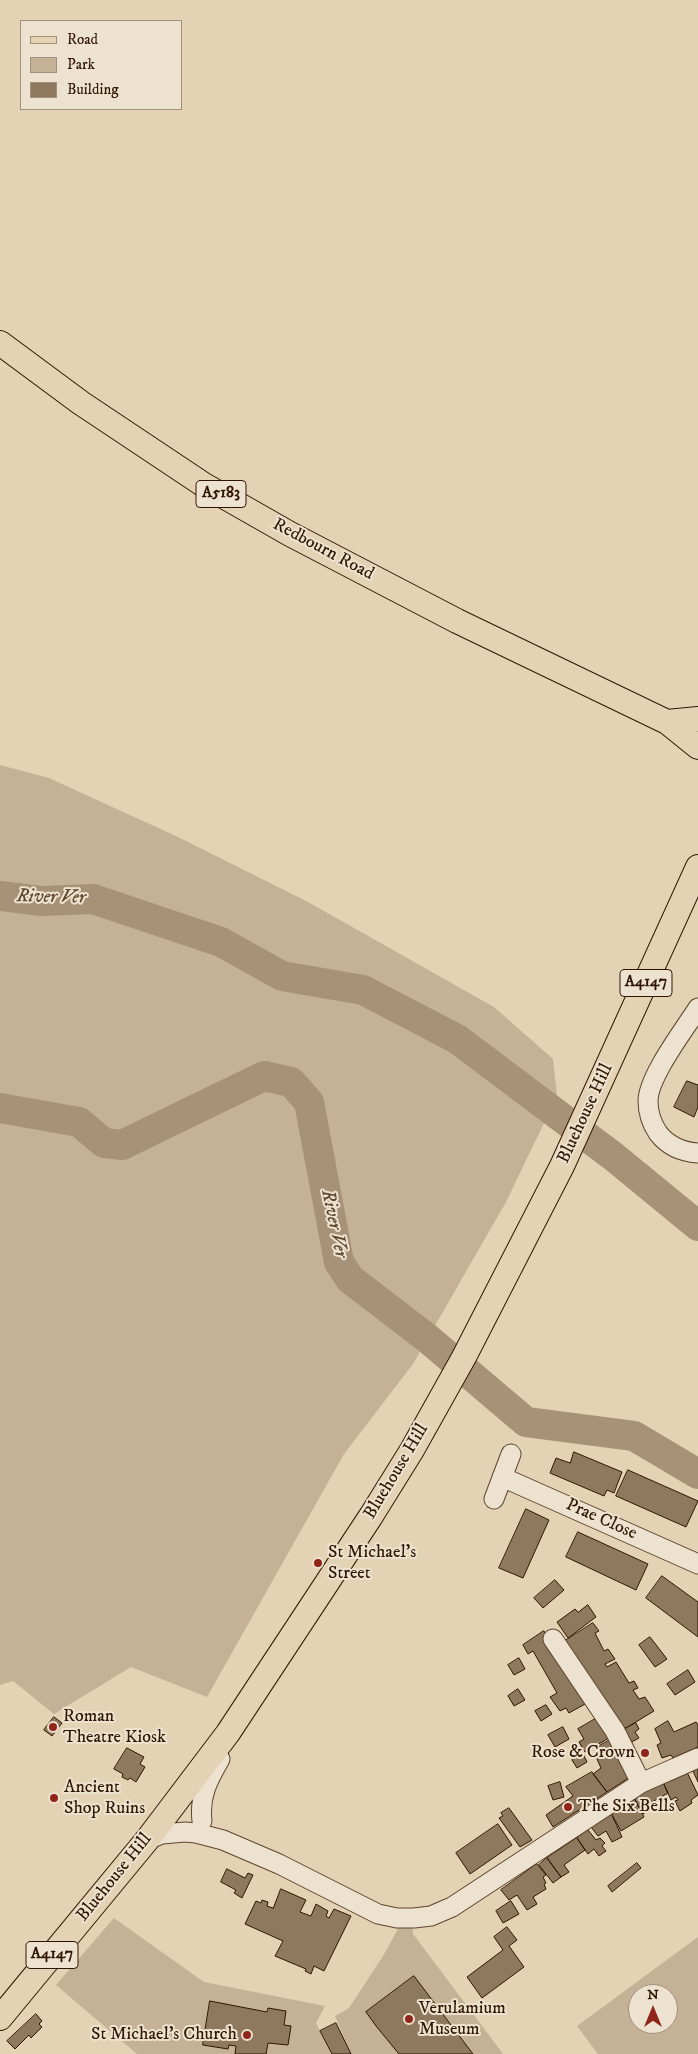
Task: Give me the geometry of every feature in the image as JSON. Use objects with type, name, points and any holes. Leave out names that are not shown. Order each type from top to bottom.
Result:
[{"type":"main road","name":"Redbourn Road","points":[[0,342],[90,409],[204,485],[457,620],[667,722],[698,747]]},
{"type":"main road","name":"Redbourn Road","points":[[667,722],[698,720]]},
{"type":"main road","name":"Bluehouse Hill","points":[[0,2018],[147,1840],[228,1733],[412,1450],[460,1366],[562,1166],[698,867]]},
{"type":"street","points":[[698,1008],[658,1071],[651,1085],[648,1100],[649,1114],[653,1126],[661,1138],[671,1146],[687,1152],[698,1153]]},
{"type":"street","points":[[494,1499],[511,1454]]},
{"type":"street","name":"Prae Close","points":[[502,1477],[698,1564]]},
{"type":"street","points":[[553,1639],[615,1731],[641,1783]]},
{"type":"street","points":[[202,1820],[200,1809],[203,1790],[226,1750],[228,1733]]},
{"type":"street","points":[[147,1840],[162,1834],[185,1832],[223,1840],[278,1864],[378,1914],[397,1918],[430,1916],[452,1907],[641,1783],[698,1758]]},
{"type":"street","points":[[174,1802],[216,1830],[223,1840]]},
{"type":"green space","points":[[0,765],[49,778],[178,837],[308,902],[494,1007],[553,1059],[557,1096],[506,1202],[413,1364],[344,1454],[207,1697],[131,1667],[54,1714],[13,1681],[0,1685]]},
{"type":"green space","points":[[114,1918],[204,1982],[325,2006],[316,2023],[331,2054],[137,2054],[56,1985]]},
{"type":"green space","points":[[398,1919],[412,1919],[413,1934],[503,2054],[351,2054],[335,2016],[349,2008],[383,1956],[398,1929]]},
{"type":"green space","points":[[698,1937],[698,2054],[598,2054],[577,2026],[628,1988],[628,2034],[678,2034],[678,1984],[634,1984]]},
{"type":"building","points":[[687,1081],[698,1085],[698,1107],[694,1117],[674,1107]]},
{"type":"building","points":[[574,1452],[622,1472],[614,1493],[607,1490],[604,1496],[550,1473],[556,1458],[570,1463]]},
{"type":"building","points":[[628,1470],[698,1501],[686,1527],[616,1496]]},
{"type":"building","points":[[526,1509],[549,1520],[523,1578],[499,1568]]},
{"type":"building","points":[[578,1532],[648,1564],[636,1590],[566,1557]]},
{"type":"building","points":[[662,1576],[698,1602],[698,1637],[646,1598]]},
{"type":"building","points":[[555,1580],[564,1590],[543,1608],[534,1598]]},
{"type":"building","points":[[588,1605],[596,1617],[568,1638],[557,1622],[575,1609],[578,1612]]},
{"type":"building","points":[[593,1623],[599,1631],[595,1633],[604,1651],[608,1649],[615,1659],[605,1664],[607,1667],[616,1662],[629,1683],[634,1681],[638,1688],[633,1690],[639,1699],[645,1697],[654,1711],[621,1731],[565,1641]]},
{"type":"building","points":[[544,1631],[585,1704],[569,1713],[566,1708],[560,1711],[550,1697],[557,1693],[533,1651],[528,1654],[523,1645]]},
{"type":"building","points":[[650,1637],[667,1659],[655,1667],[639,1645]]},
{"type":"building","points":[[519,1658],[525,1669],[514,1675],[508,1665]]},
{"type":"building","points":[[688,1670],[695,1682],[675,1695],[667,1684]]},
{"type":"building","points":[[518,1689],[525,1700],[514,1706],[508,1696]]},
{"type":"building","points":[[546,1705],[552,1714],[541,1721],[535,1711]]},
{"type":"building","name":"Roman Theatre Kiosk","points":[[54,1717],[62,1723],[52,1736],[44,1730]]},
{"type":"building","points":[[597,1718],[609,1738],[585,1752],[579,1742],[584,1739],[578,1729]]},
{"type":"building","points":[[668,1721],[674,1732],[696,1722],[698,1725],[698,1747],[673,1758],[671,1755],[662,1758],[657,1745],[661,1743],[655,1729]]},
{"type":"building","points":[[636,1723],[639,1729],[635,1732],[639,1738],[628,1744],[621,1731]]},
{"type":"building","points":[[563,1727],[569,1739],[555,1747],[548,1735]]},
{"type":"building","points":[[616,1737],[633,1775],[607,1792],[593,1774],[601,1768],[597,1759],[604,1755],[599,1746]]},
{"type":"building","points":[[127,1748],[144,1757],[140,1764],[145,1767],[136,1782],[130,1778],[128,1780],[122,1777],[123,1774],[114,1769]]},
{"type":"building","points":[[583,1754],[587,1762],[577,1768],[572,1760]]},
{"type":"building","points":[[698,1767],[698,1782],[692,1769]]},
{"type":"building","points":[[686,1770],[698,1795],[691,1800],[692,1803],[680,1811],[675,1801],[678,1800],[676,1797],[671,1800],[662,1780]]},
{"type":"building","points":[[592,1772],[607,1792],[553,1827],[546,1815],[573,1796],[566,1787]]},
{"type":"building","points":[[662,1780],[668,1793],[647,1805],[649,1810],[643,1814],[634,1798]]},
{"type":"building","points":[[560,1782],[564,1797],[553,1800],[548,1786]]},
{"type":"building","points":[[634,1798],[644,1817],[621,1831],[611,1813]]},
{"type":"building","points":[[509,1808],[532,1840],[520,1847],[499,1818],[503,1816],[501,1813]]},
{"type":"building","points":[[611,1813],[622,1837],[612,1842],[606,1831],[598,1836],[591,1827]]},
{"type":"building","points":[[498,1824],[512,1845],[470,1874],[456,1853]]},
{"type":"building","points":[[588,1830],[596,1840],[600,1838],[605,1843],[602,1846],[606,1851],[599,1856],[594,1849],[588,1854],[577,1838]]},
{"type":"building","points":[[577,1838],[585,1850],[564,1865],[569,1872],[561,1877],[547,1858]]},
{"type":"building","points":[[547,1858],[561,1877],[553,1883],[539,1865]]},
{"type":"building","points":[[637,1863],[641,1868],[612,1892],[608,1886]]},
{"type":"building","points":[[537,1864],[546,1875],[543,1877],[546,1889],[533,1897],[537,1904],[527,1910],[517,1895],[509,1900],[501,1890]]},
{"type":"building","points":[[227,1869],[245,1878],[248,1873],[253,1875],[242,1898],[234,1893],[236,1890],[221,1882]]},
{"type":"building","points":[[281,1889],[306,1900],[300,1912],[311,1916],[316,1904],[328,1911],[326,1916],[329,1918],[334,1909],[351,1916],[324,1971],[314,1966],[311,1974],[305,1971],[306,1969],[275,1956],[283,1941],[245,1924],[256,1901],[261,1903],[262,1900],[268,1902],[267,1906],[273,1908]]},
{"type":"building","points":[[511,1901],[519,1914],[503,1923],[496,1911]]},
{"type":"building","points":[[507,1927],[517,1940],[509,1946],[524,1967],[482,1998],[467,1977],[503,1950],[494,1937]]},
{"type":"building","name":"Verulamium Museum","points":[[414,1976],[473,2054],[399,2054],[376,2026],[366,2012]]},
{"type":"building","name":"St Michael's Church","points":[[210,2001],[267,2012],[268,2008],[286,2011],[284,2025],[291,2026],[288,2045],[268,2043],[266,2054],[235,2054],[236,2046],[229,2045],[228,2049],[203,2045]]},
{"type":"building","points":[[36,2014],[42,2021],[39,2024],[42,2027],[31,2038],[29,2035],[15,2049],[7,2041]]},
{"type":"building","points":[[336,2023],[351,2054],[332,2054],[320,2031]]},
{"type":"waterway","name":"River Ver","points":[[0,896],[41,901],[93,899],[221,942],[282,976],[363,990],[457,1039],[614,1157],[698,1226]]},
{"type":"waterway","name":"River Ver","points":[[0,1108],[79,1122],[104,1143],[122,1145],[264,1076],[291,1082],[309,1102],[339,1262],[350,1279],[427,1338],[526,1422],[634,1436],[698,1474]]},
{"type":"place","name":"St Michael's Street","points":[[318,1563]]},
{"type":"place","name":"Roman Theatre Kiosk","points":[[53,1727]]},
{"type":"place","name":"Rose & Crown","points":[[645,1753]]},
{"type":"place","name":"Ancient Shop Ruins","points":[[54,1798]]},
{"type":"place","name":"The Six Bells","points":[[568,1807]]},
{"type":"place","name":"Verulamium Museum","points":[[409,2019]]},
{"type":"place","name":"St Michael's Church","points":[[247,2035]]}]
